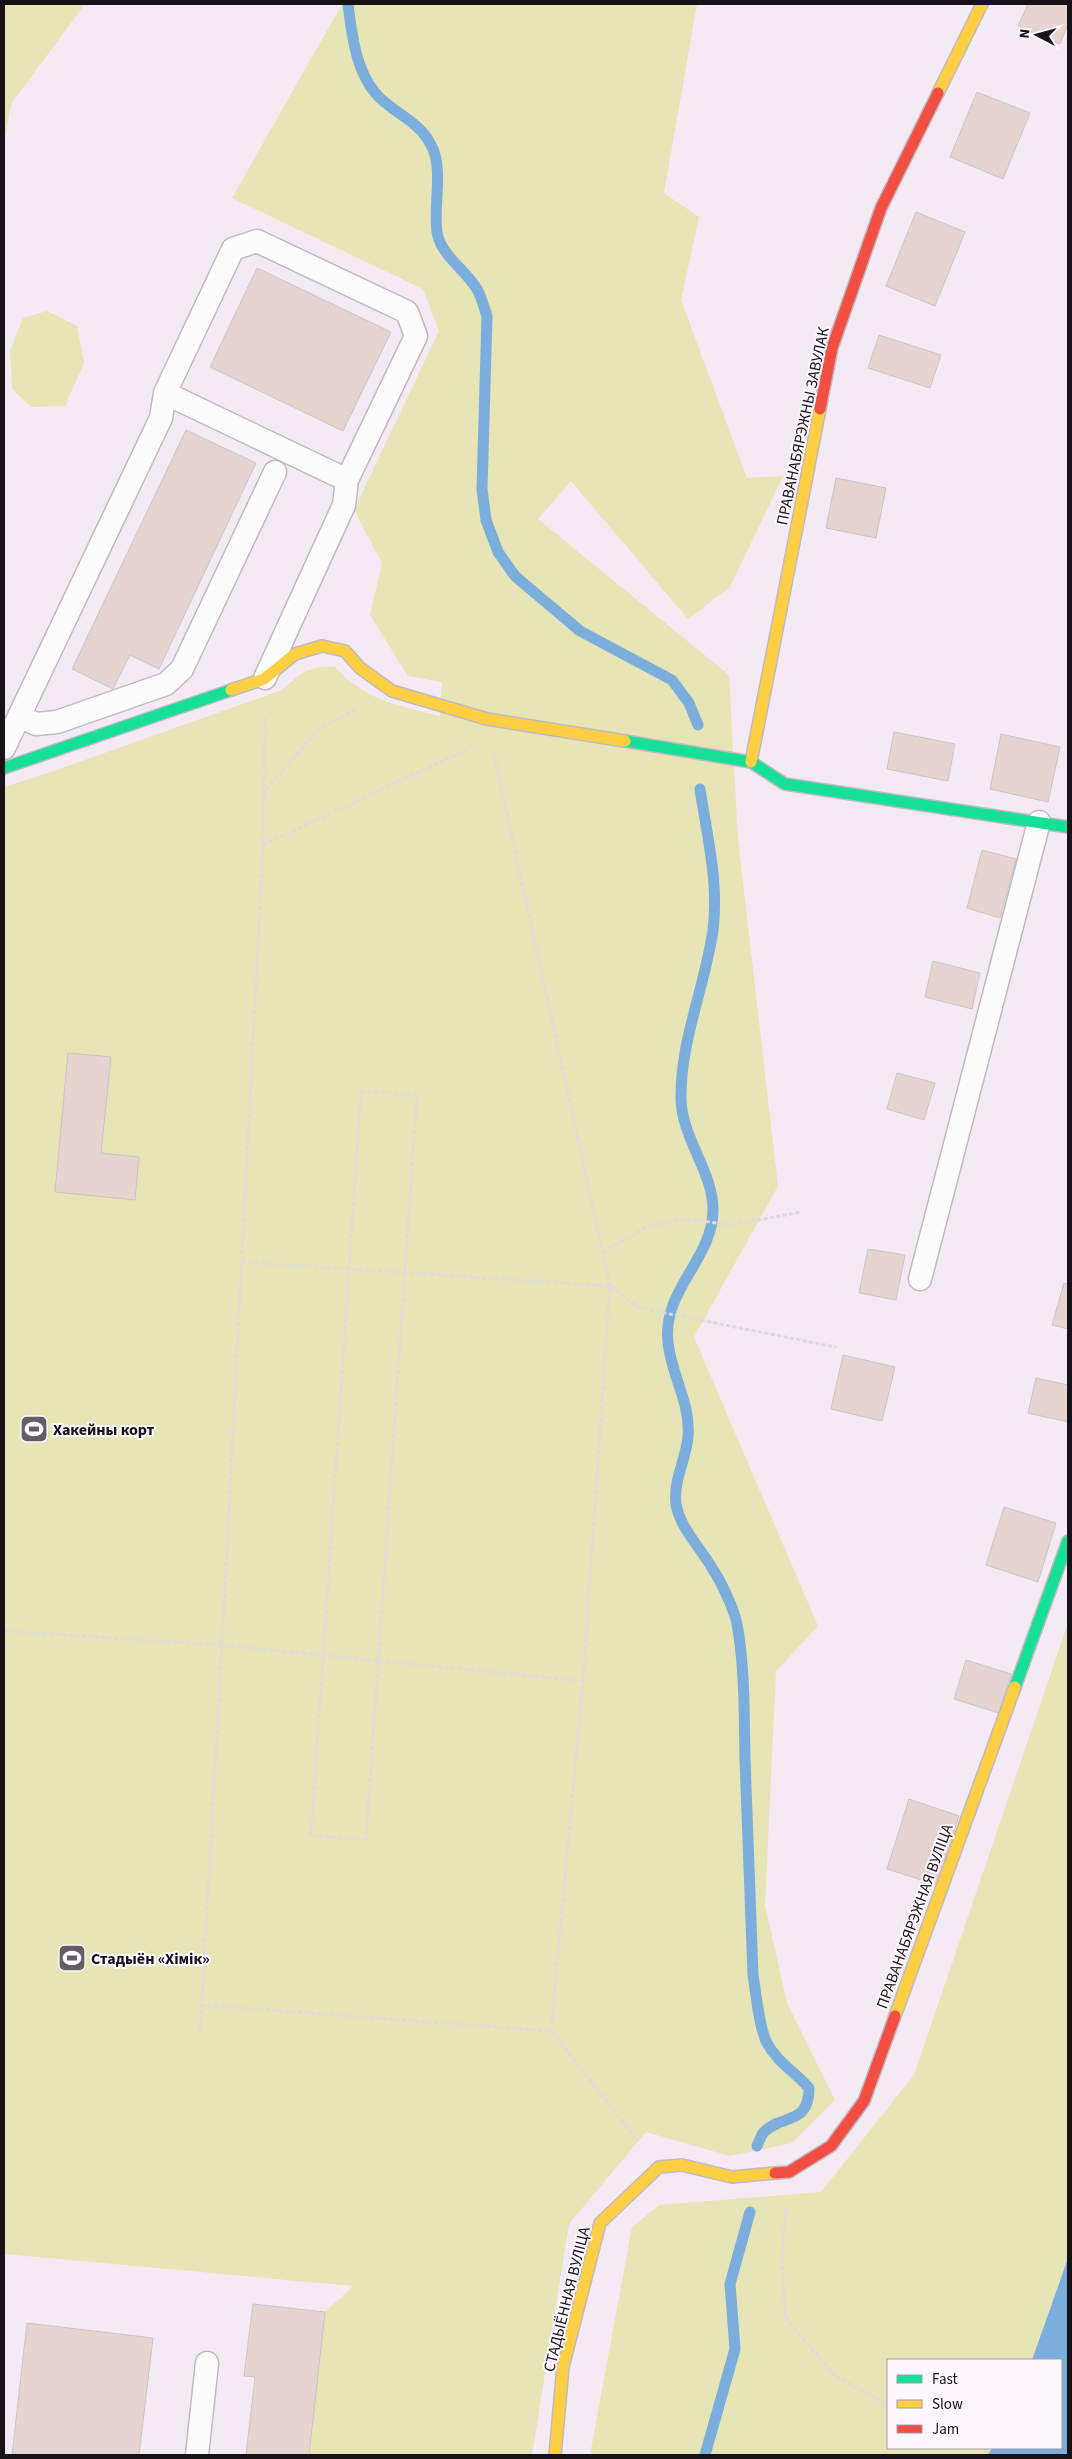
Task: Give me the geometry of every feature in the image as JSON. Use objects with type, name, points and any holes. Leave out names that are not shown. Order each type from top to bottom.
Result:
[{"type":"street","name":"ПРАВАНАБЯРЭЖНЫ ЗАВУЛАК","points":[[751,762],[832,348],[881,208],[982,4]]},
{"type":"street","points":[[4,768],[264,679],[295,654],[322,646],[345,651],[360,668],[392,691],[487,719],[751,762],[785,784],[1068,827]]},
{"type":"street","name":"ПРАВАНАБЯРЭЖНАЯ ВУЛІЦА","points":[[659,2167],[682,2165],[732,2177],[789,2172],[831,2146],[864,2101],[1068,1541]]},
{"type":"street","name":"СТАДЫЁННАЯ ВУЛІЦА","points":[[555,2455],[564,2367],[600,2223],[659,2167]]},
{"type":"lane","points":[[4,748],[160,418],[165,393],[233,249],[257,241],[407,312],[416,336],[347,480],[344,505],[264,679]]},
{"type":"lane","points":[[165,393],[347,480]]},
{"type":"lane","points":[[19,716],[36,724],[57,722],[166,684],[182,669],[275,472]]},
{"type":"lane","points":[[920,1279],[1039,822]]},
{"type":"lane","points":[[197,2455],[207,2363]]},
{"type":"path","points":[[200,2033],[263,844],[265,790],[264,679]]},
{"type":"path","points":[[265,790],[318,730],[392,691]]},
{"type":"path","points":[[487,719],[610,1286],[583,1681],[551,2031],[659,2167]]},
{"type":"path","points":[[263,844],[491,739]]},
{"type":"path","points":[[362,1091],[417,1095],[405,1272],[366,1839],[311,1836],[362,1091]]},
{"type":"path","points":[[602,1252],[648,1226],[686,1220],[732,1226],[801,1212]]},
{"type":"path","points":[[242,1262],[610,1286],[639,1308],[836,1347]]},
{"type":"path","points":[[4,1631],[222,1645],[583,1681]]},
{"type":"path","points":[[201,2005],[551,2031]]},
{"type":"path","points":[[789,2172],[782,2259],[785,2317],[834,2375],[887,2404]]},
{"type":"shaded area","points":[[4,4],[85,4],[11,104],[4,146]]},
{"type":"shaded area","points":[[342,4],[697,4],[664,193],[699,217],[681,300],[747,478],[783,476],[730,587],[688,619],[571,481],[538,519],[729,675],[738,839],[778,1186],[694,1337],[818,1626],[776,1671],[765,1905],[787,2003],[835,2100],[792,2143],[730,2156],[646,2132],[569,2224],[532,2455],[309,2455],[325,2312],[353,2286],[4,2254],[4,787],[282,690],[306,671],[319,667],[335,667],[358,687],[383,700],[440,716],[442,682],[408,676],[370,615],[382,563],[354,510],[439,331],[423,289],[232,198]]},
{"type":"shaded area","points":[[47,311],[77,326],[84,363],[65,406],[31,407],[12,389],[10,351],[23,318]]},
{"type":"shaded area","points":[[1068,1623],[1068,2258],[1032,2359],[887,2359],[887,2449],[992,2449],[987,2455],[590,2455],[632,2227],[659,2205],[821,2192],[914,2075]]},
{"type":"water","points":[[1068,2258],[1068,2455],[987,2455],[992,2449],[1062,2449],[1062,2359],[1032,2359]]},
{"type":"building","points":[[1028,4],[1068,4],[1068,24],[1060,44],[1018,26]]},
{"type":"building","points":[[977,92],[1030,113],[1003,179],[950,157]]},
{"type":"building","points":[[916,212],[965,232],[935,306],[886,286]]},
{"type":"building","points":[[257,268],[391,332],[343,431],[210,367]]},
{"type":"building","points":[[879,335],[941,355],[930,388],[868,368]]},
{"type":"building","points":[[186,430],[256,463],[159,669],[130,655],[113,689],[72,669]]},
{"type":"building","points":[[836,478],[886,488],[876,538],[826,528]]},
{"type":"building","points":[[894,732],[955,744],[948,781],[887,769]]},
{"type":"building","points":[[1001,734],[1060,747],[1048,802],[990,789]]},
{"type":"building","points":[[982,850],[1016,859],[1000,918],[967,908]]},
{"type":"building","points":[[933,961],[980,973],[972,1009],[925,997]]},
{"type":"building","points":[[68,1053],[111,1057],[101,1153],[139,1157],[135,1200],[55,1192]]},
{"type":"building","points":[[897,1073],[935,1083],[924,1120],[887,1109]]},
{"type":"building","points":[[868,1249],[905,1255],[896,1300],[859,1293]]},
{"type":"building","points":[[1064,1283],[1068,1284],[1068,1329],[1052,1325]]},
{"type":"building","points":[[843,1355],[895,1367],[882,1421],[831,1409]]},
{"type":"building","points":[[1036,1378],[1068,1385],[1068,1422],[1028,1413]]},
{"type":"building","points":[[1004,1507],[1056,1523],[1038,1582],[986,1565]]},
{"type":"building","points":[[966,1660],[1011,1674],[999,1713],[954,1699]]},
{"type":"building","points":[[909,1799],[959,1816],[937,1885],[887,1869]]},
{"type":"building","points":[[253,2304],[325,2312],[309,2455],[246,2455],[255,2377],[244,2376]]},
{"type":"building","points":[[27,2323],[153,2338],[139,2455],[12,2455]]},
{"type":"waterway","points":[[348,4],[354,45],[369,84],[387,104],[417,127],[431,145],[435,154],[438,176],[436,222],[439,241],[449,256],[473,283],[487,316],[482,489],[486,520],[498,552],[515,576],[580,631],[672,680],[689,703],[698,725]]},
{"type":"waterway","points":[[700,789],[713,877],[713,930],[684,1056],[681,1099],[686,1128],[708,1182],[713,1210],[711,1228],[705,1244],[672,1306],[668,1323],[668,1342],[687,1412],[688,1425],[687,1445],[676,1487],[678,1513],[727,1595],[737,1624],[740,1641],[744,1692],[753,1975],[760,2019],[764,2036],[771,2050],[809,2088],[808,2100],[799,2114],[771,2126],[763,2133],[757,2146]]},
{"type":"waterway","points":[[705,2455],[735,2349],[730,2284],[750,2212]]},
{"type":"traffic: fast","points":[[4,768],[231,690]]},
{"type":"traffic: fast","points":[[625,741],[751,762],[785,784],[1068,827]]},
{"type":"traffic: fast","points":[[1015,1687],[1068,1541]]},
{"type":"traffic: slow","points":[[938,93],[982,4]]},
{"type":"traffic: slow","points":[[751,762],[820,409]]},
{"type":"traffic: slow","points":[[231,690],[264,679],[295,654],[322,646],[345,651],[360,668],[392,691],[487,719],[625,741]]},
{"type":"traffic: slow","points":[[895,2016],[1015,1687]]},
{"type":"traffic: slow","points":[[555,2455],[563,2367],[600,2223],[659,2167],[682,2165],[732,2177],[775,2173]]},
{"type":"traffic: jam","points":[[820,409],[832,348],[881,208],[938,93]]},
{"type":"traffic: jam","points":[[775,2173],[789,2172],[831,2146],[864,2101],[895,2016]]},
{"type":"place","name":"Хакейны корт","points":[[34,1429]]},
{"type":"place","name":"Стадыён «Хімік»","points":[[72,1958]]}]
